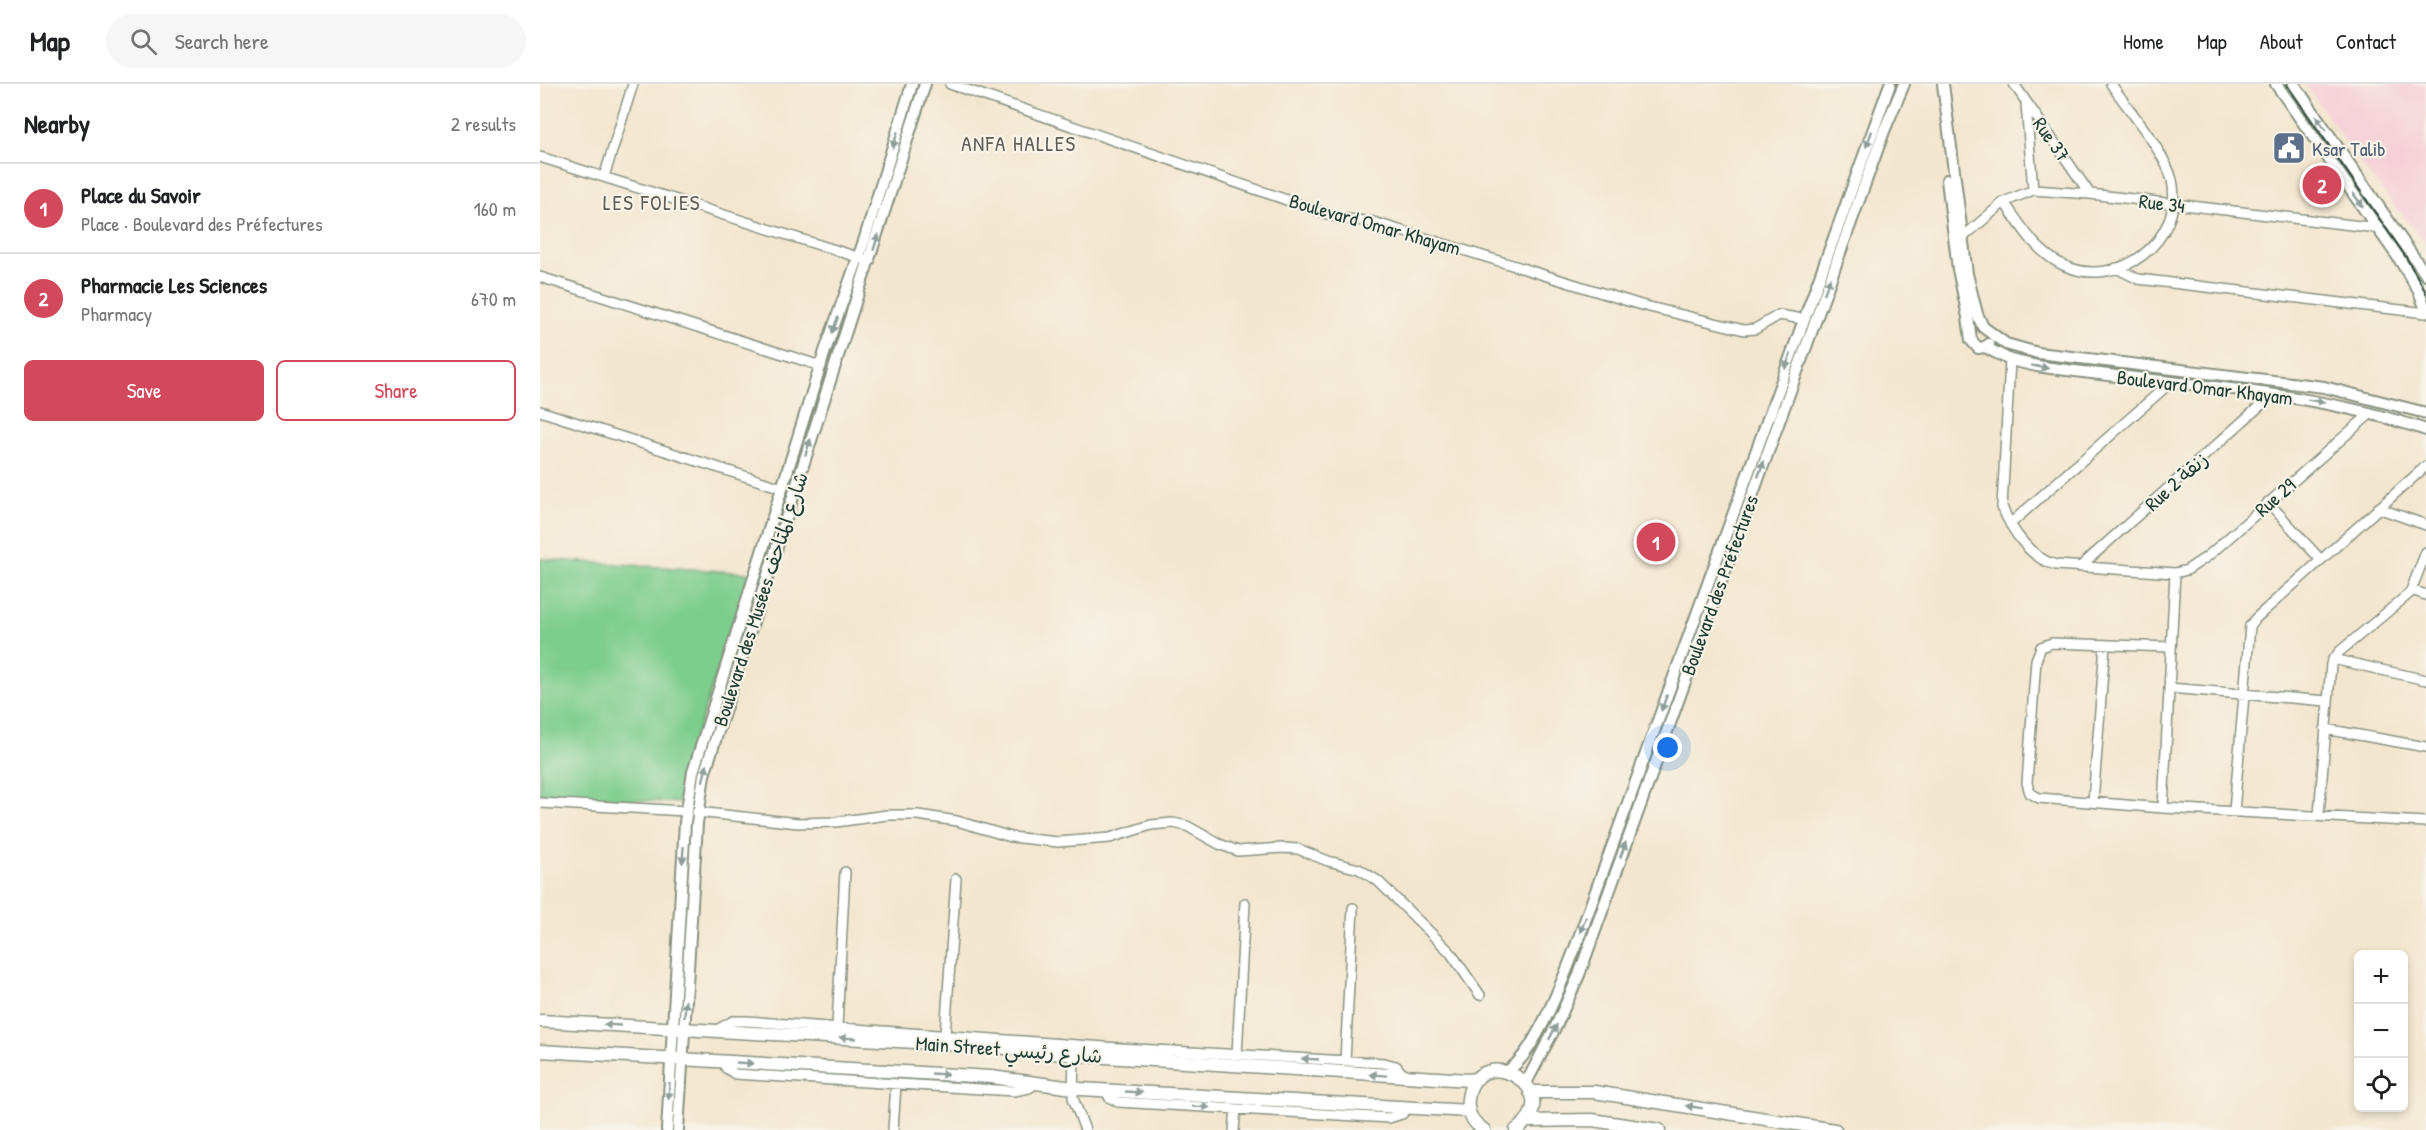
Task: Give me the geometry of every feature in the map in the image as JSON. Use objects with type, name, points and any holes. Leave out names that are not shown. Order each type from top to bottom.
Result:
[{"type":"main road","name":"Main Street شارع رئيسي","points":[[540,1021],[986,1046],[1405,1077],[1469,1080],[1492,1071],[1507,1071]]},
{"type":"main road","name":"Main Street شارع رئيسي","points":[[540,1051],[991,1077],[1072,1088],[1408,1108],[1475,1123]]},
{"type":"main road","points":[[1507,1071],[1517,1076],[1528,1088],[1531,1110],[1523,1126]]},
{"type":"main road","points":[[1475,1123],[1469,1093],[1478,1078]]},
{"type":"main road","points":[[1528,1088],[1594,1092],[1835,1130]]},
{"type":"main road","points":[[1523,1126],[1580,1120],[1659,1130]]},
{"type":"main road","points":[[1569,1130],[1580,1120]]},
{"type":"street","points":[[604,177],[633,84]]},
{"type":"street","name":"Boulevard des Musées شارع المتاحف","points":[[678,1029],[686,812],[696,759],[912,84]]},
{"type":"street","name":"Boulevard des Musées شارع المتاحف","points":[[667,1130],[676,1059],[698,812],[708,763],[925,84]]},
{"type":"street","name":"Boulevard Omar Khayam","points":[[950,84],[1340,218],[1366,221],[1393,228],[1667,312],[1744,330],[1760,327],[1779,315],[1805,324]]},
{"type":"street","name":"Boulevard des Préfectures","points":[[1528,1088],[1575,984],[1890,84]]},
{"type":"street","name":"Boulevard des Préfectures","points":[[1805,324],[1904,84]]},
{"type":"street","points":[[1936,84],[1958,269],[1972,344],[1978,348],[1985,347],[1990,342],[1987,330],[1977,314],[1969,284],[1943,84]]},
{"type":"street","name":"Rue 37","points":[[2014,84],[2090,195]]},
{"type":"street","points":[[2004,202],[2031,240],[2051,259],[2075,270],[2089,272],[2116,268],[2143,256],[2157,242],[2167,224],[2172,204],[2172,181],[2168,168],[2111,84]]},
{"type":"street","points":[[2116,268],[2138,279],[2426,311],[2412,278],[2276,84]]},
{"type":"street","points":[[2294,84],[2426,275]]},
{"type":"street","points":[[2026,102],[2033,190]]},
{"type":"street","points":[[540,157],[870,261]]},
{"type":"street","name":"Rue 34","points":[[1962,238],[2004,202],[2033,190],[2377,228]]},
{"type":"street","points":[[540,277],[821,366]]},
{"type":"street","points":[[1971,333],[1975,329],[1987,330]]},
{"type":"street","name":"Boulevard Omar Khayam","points":[[1987,330],[2006,344],[2038,353],[2324,387],[2426,413]]},
{"type":"street","name":"Boulevard Omar Khayam","points":[[1985,347],[2010,360],[2060,370],[2318,401],[2371,413],[2426,430]]},
{"type":"street","points":[[2010,360],[2001,498],[2002,507],[2010,524],[2027,546],[2046,562],[2175,573],[2163,808]]},
{"type":"street","points":[[2010,524],[2170,383]]},
{"type":"street","name":"Rue 2 زنقة","points":[[2081,566],[2271,396]]},
{"type":"street","points":[[540,411],[782,488]]},
{"type":"street","name":"Rue 29","points":[[2175,573],[2195,566],[2371,413]]},
{"type":"street","points":[[2234,811],[2249,632],[2252,623],[2320,559],[2426,466]]},
{"type":"street","points":[[2268,502],[2320,559]]},
{"type":"street","points":[[2378,508],[2426,525]]},
{"type":"street","points":[[2319,815],[2329,670],[2334,658],[2412,590],[2426,552]]},
{"type":"street","name":"Boulevard des Préfectures","points":[[1507,1071],[1514,1067],[1524,1055],[1559,988],[1723,556]]},
{"type":"street","points":[[2412,590],[2426,595]]},
{"type":"street","points":[[2171,647],[2052,643],[2042,647],[2036,656],[2028,790],[2036,797],[2163,808],[2426,822]]},
{"type":"street","points":[[2093,802],[2105,645]]},
{"type":"street","points":[[2334,658],[2426,680]]},
{"type":"street","points":[[2169,688],[2327,701]]},
{"type":"street","points":[[2325,729],[2426,747]]},
{"type":"street","points":[[540,804],[686,812]]},
{"type":"street","points":[[698,812],[798,824],[836,822],[887,815],[918,815],[957,821],[1011,837],[1058,842],[1110,838],[1158,823],[1173,823],[1187,826],[1219,844],[1239,851],[1298,849],[1328,861],[1359,869],[1378,881],[1450,952],[1480,995]]},
{"type":"street","points":[[837,1027],[845,872]]},
{"type":"street","points":[[945,1035],[956,879]]},
{"type":"street","points":[[1237,1055],[1245,903]]},
{"type":"street","points":[[1345,1061],[1353,908]]},
{"type":"street","points":[[716,1031],[726,1024],[740,1020],[1392,1064],[1400,1069],[1405,1077]]},
{"type":"street","points":[[1074,1054],[1072,1088],[1075,1108],[1085,1130]]},
{"type":"street","name":"Boulevard des Musées شارع المتاحف","points":[[676,1059],[678,1130]]},
{"type":"street","points":[[723,1062],[726,1068],[735,1074],[1014,1091],[1029,1088],[1038,1083]]},
{"type":"street","points":[[893,1130],[896,1084]]},
{"type":"street","points":[[1107,1090],[1112,1099],[1118,1102],[1389,1118],[1402,1114],[1408,1108]]},
{"type":"street","points":[[1234,1130],[1236,1109]]},
{"type":"shaded area","points":[[2305,84],[2426,84],[2426,244],[2362,166]]},
{"type":"green space","points":[[540,559],[749,573],[685,771],[679,803],[540,794]]},
{"type":"tram line","points":[[2286,84],[2406,257],[2426,293]]},
{"type":"place","name":"Ksar Talib","points":[[2289,148]]},
{"type":"place","name":"Pharmacie Les Sciences","points":[[2322,185]]},
{"type":"place","name":"Place du Savoir","points":[[1656,542]]},
{"type":"district","name":"ANFA HALLES","points":[[1019,143]]},
{"type":"district","name":"LES FOLIES","points":[[652,202]]}]
